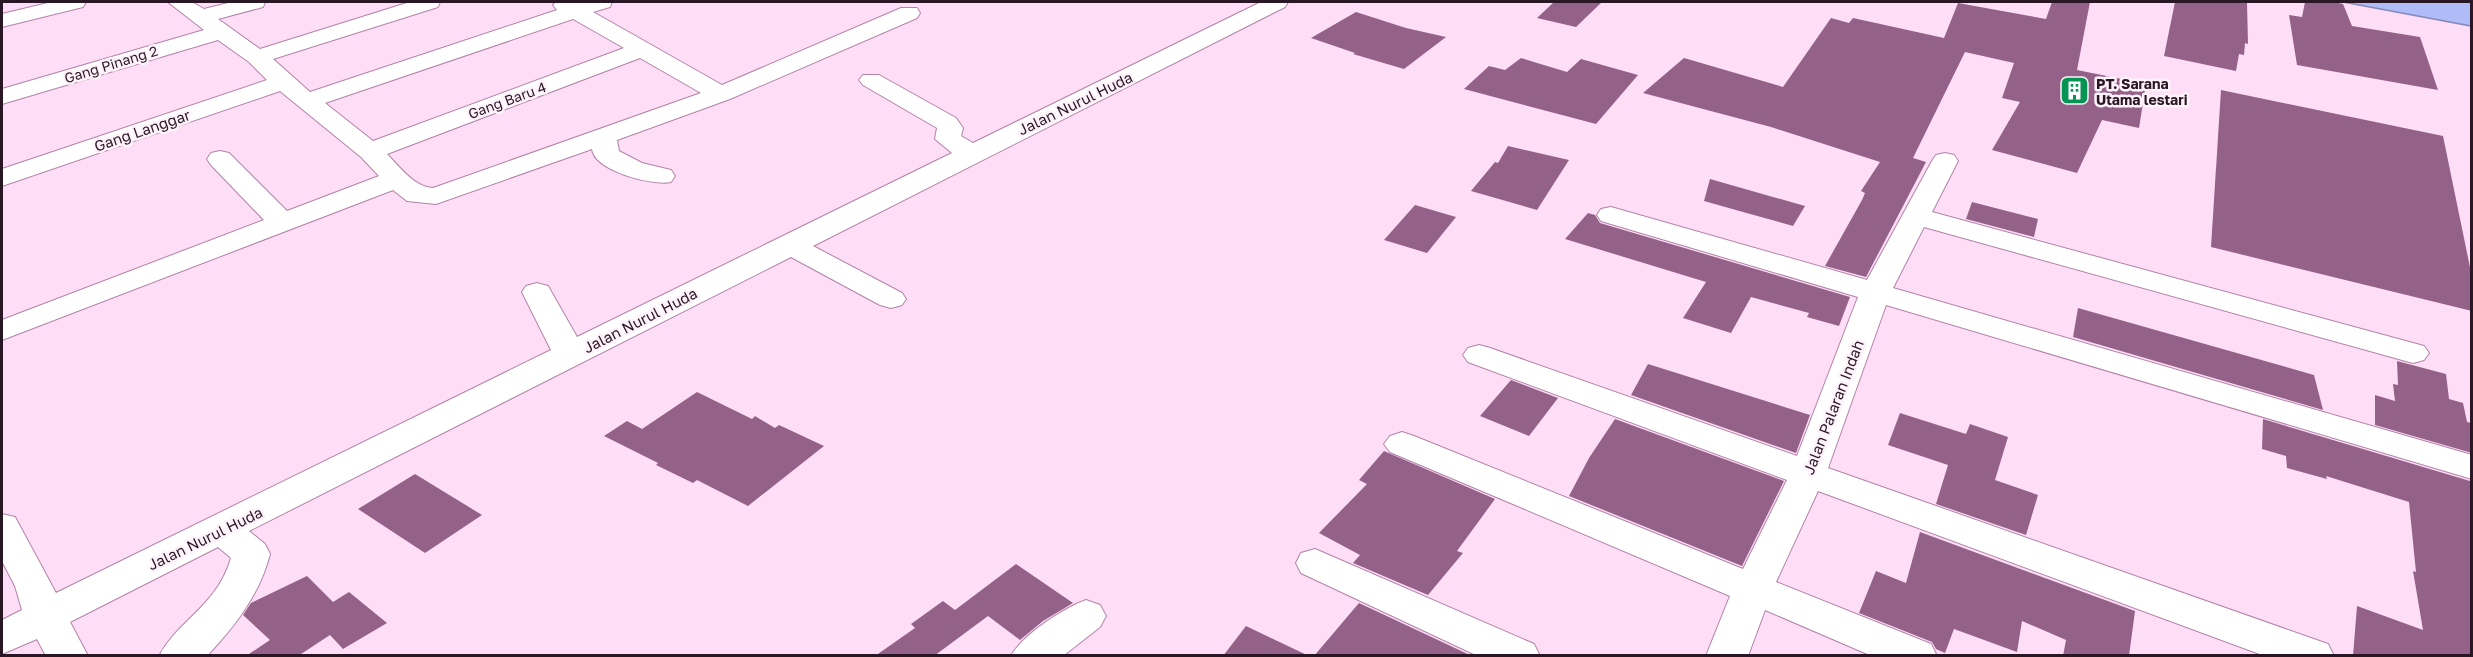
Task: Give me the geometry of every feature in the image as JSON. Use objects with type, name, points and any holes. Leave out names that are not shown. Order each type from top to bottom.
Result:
[{"type":"street","points":[[2,21],[75,2]]},
{"type":"street","points":[[179,2],[257,57],[306,101],[370,150],[396,179],[417,195],[435,195],[721,94],[909,13]]},
{"type":"street","points":[[200,17],[255,2]]},
{"type":"street","points":[[257,57],[430,2]]},
{"type":"street","points":[[306,101],[566,6],[602,2]]},
{"type":"street","name":"Jalan Nurul Huda","points":[[2,638],[40,601],[222,530],[1277,2]]},
{"type":"street","points":[[566,6],[721,94]]},
{"type":"street","name":"Gang Pinang 2","points":[[2,97],[220,32]]},
{"type":"street","name":"Gang Baru 4","points":[[370,150],[643,49]]},
{"type":"street","points":[[871,80],[947,123],[950,128],[948,139],[972,154]]},
{"type":"street","name":"Gang Langgar","points":[[2,178],[283,82]]},
{"type":"street","points":[[604,135],[606,154],[620,164],[662,176]]},
{"type":"street","points":[[220,159],[283,223]]},
{"type":"street","name":"Jalan Palaran Indah","points":[[1727,656],[1753,589],[1808,474],[1875,293],[1945,161]]},
{"type":"street","points":[[2,331],[396,179]]},
{"type":"street","points":[[1611,215],[2472,467]]},
{"type":"street","points":[[1916,216],[2413,353]]},
{"type":"street","points":[[790,245],[891,299]]},
{"type":"street","points":[[537,292],[570,355]]},
{"type":"street","points":[[1479,355],[2313,656]]},
{"type":"street","points":[[1402,444],[1916,656]]},
{"type":"street","points":[[2,527],[67,656]]},
{"type":"street","points":[[180,656],[214,621],[249,563],[251,554],[222,530]]},
{"type":"street","points":[[1315,563],[1519,656]]},
{"type":"street","points":[[1032,656],[1086,616]]},
{"type":"water","points":[[2343,2],[2471,2],[2471,26]]},
{"type":"building","points":[[1554,2],[1602,2],[1576,27],[1537,18]]},
{"type":"building","points":[[2052,2],[2090,2],[2077,70],[2146,84],[2139,128],[2102,120],[2077,173],[1992,150],[2020,102],[2002,98],[2014,63],[1965,52],[1913,158],[1926,162],[1866,277],[1825,266],[1862,200],[1865,193],[1861,191],[1880,162],[1771,127],[1643,93],[1684,58],[1783,87],[1831,18],[1849,23],[1853,18],[1944,38],[1958,3],[2046,19]]},
{"type":"building","points":[[2175,2],[2247,2],[2248,44],[2245,43],[2244,55],[2239,54],[2236,71],[2164,56]]},
{"type":"building","points":[[2305,2],[2343,4],[2352,26],[2420,37],[2438,90],[2297,65],[2289,15],[2302,17]]},
{"type":"building","points":[[1356,12],[1406,28],[1446,37],[1404,69],[1353,54],[1355,53],[1311,38]]},
{"type":"building","points":[[1521,58],[1567,72],[1581,59],[1638,75],[1596,124],[1464,89],[1489,66],[1505,70]]},
{"type":"building","points":[[2221,90],[2443,136],[2472,277],[2472,311],[2211,247]]},
{"type":"building","points":[[1508,146],[1569,160],[1537,210],[1471,191],[1495,162],[1498,163]]},
{"type":"building","points":[[1710,179],[1805,206],[1793,226],[1704,201]]},
{"type":"building","points":[[1972,202],[2038,219],[2034,237],[1966,219]]},
{"type":"building","points":[[1415,205],[1456,217],[1427,253],[1384,240]]},
{"type":"building","points":[[1588,213],[1595,215],[1600,223],[1850,297],[1839,326],[1807,317],[1809,313],[1751,297],[1731,333],[1683,318],[1706,282],[1565,239]]},
{"type":"building","points":[[2078,308],[2314,375],[2323,410],[2073,337]]},
{"type":"building","points":[[2397,361],[2446,374],[2449,399],[2463,403],[2467,422],[2472,423],[2472,453],[2375,425],[2375,395],[2395,401],[2393,384],[2398,385]]},
{"type":"building","points":[[1648,364],[1810,415],[1796,453],[1631,395]]},
{"type":"building","points":[[1511,380],[1558,398],[1529,436],[1480,416]]},
{"type":"building","points":[[697,392],[752,419],[755,416],[775,428],[779,425],[824,446],[748,506],[697,480],[693,483],[604,436],[627,421],[642,429]]},
{"type":"building","points":[[1900,413],[1966,434],[1970,424],[2008,437],[1995,480],[2038,495],[2026,535],[1936,504],[1948,465],[1888,445]]},
{"type":"building","points":[[1615,419],[1784,481],[1742,566],[1569,496],[1589,458]]},
{"type":"building","points":[[2263,419],[2470,481],[2472,656],[2353,656],[2357,606],[2423,630],[2413,571],[2416,572],[2409,502],[2326,476],[2327,479],[2287,468],[2286,456],[2262,449]]},
{"type":"building","points":[[1384,451],[1495,499],[1457,551],[1463,553],[1428,595],[1353,563],[1360,555],[1319,533],[1367,484],[1359,480]]},
{"type":"building","points":[[415,474],[482,515],[425,553],[358,509]]},
{"type":"building","points":[[1920,532],[2135,611],[2129,656],[2063,656],[2066,640],[2022,621],[2017,652],[1954,629],[1945,653],[1936,649],[1932,642],[1859,613],[1876,571],[1906,583]]},
{"type":"building","points":[[1016,564],[1073,603],[1043,621],[1020,640],[988,616],[934,656],[875,656],[915,628],[911,624],[943,601],[955,610]]},
{"type":"building","points":[[307,576],[333,602],[349,592],[387,623],[343,649],[330,635],[298,656],[246,656],[270,640],[243,615],[251,603]]},
{"type":"building","points":[[1359,603],[1472,656],[1314,656]]},
{"type":"building","points":[[1246,626],[1309,656],[1223,656]]},
{"type":"place","name":"PT. Sarana Utama lestari","points":[[2075,91]]}]
